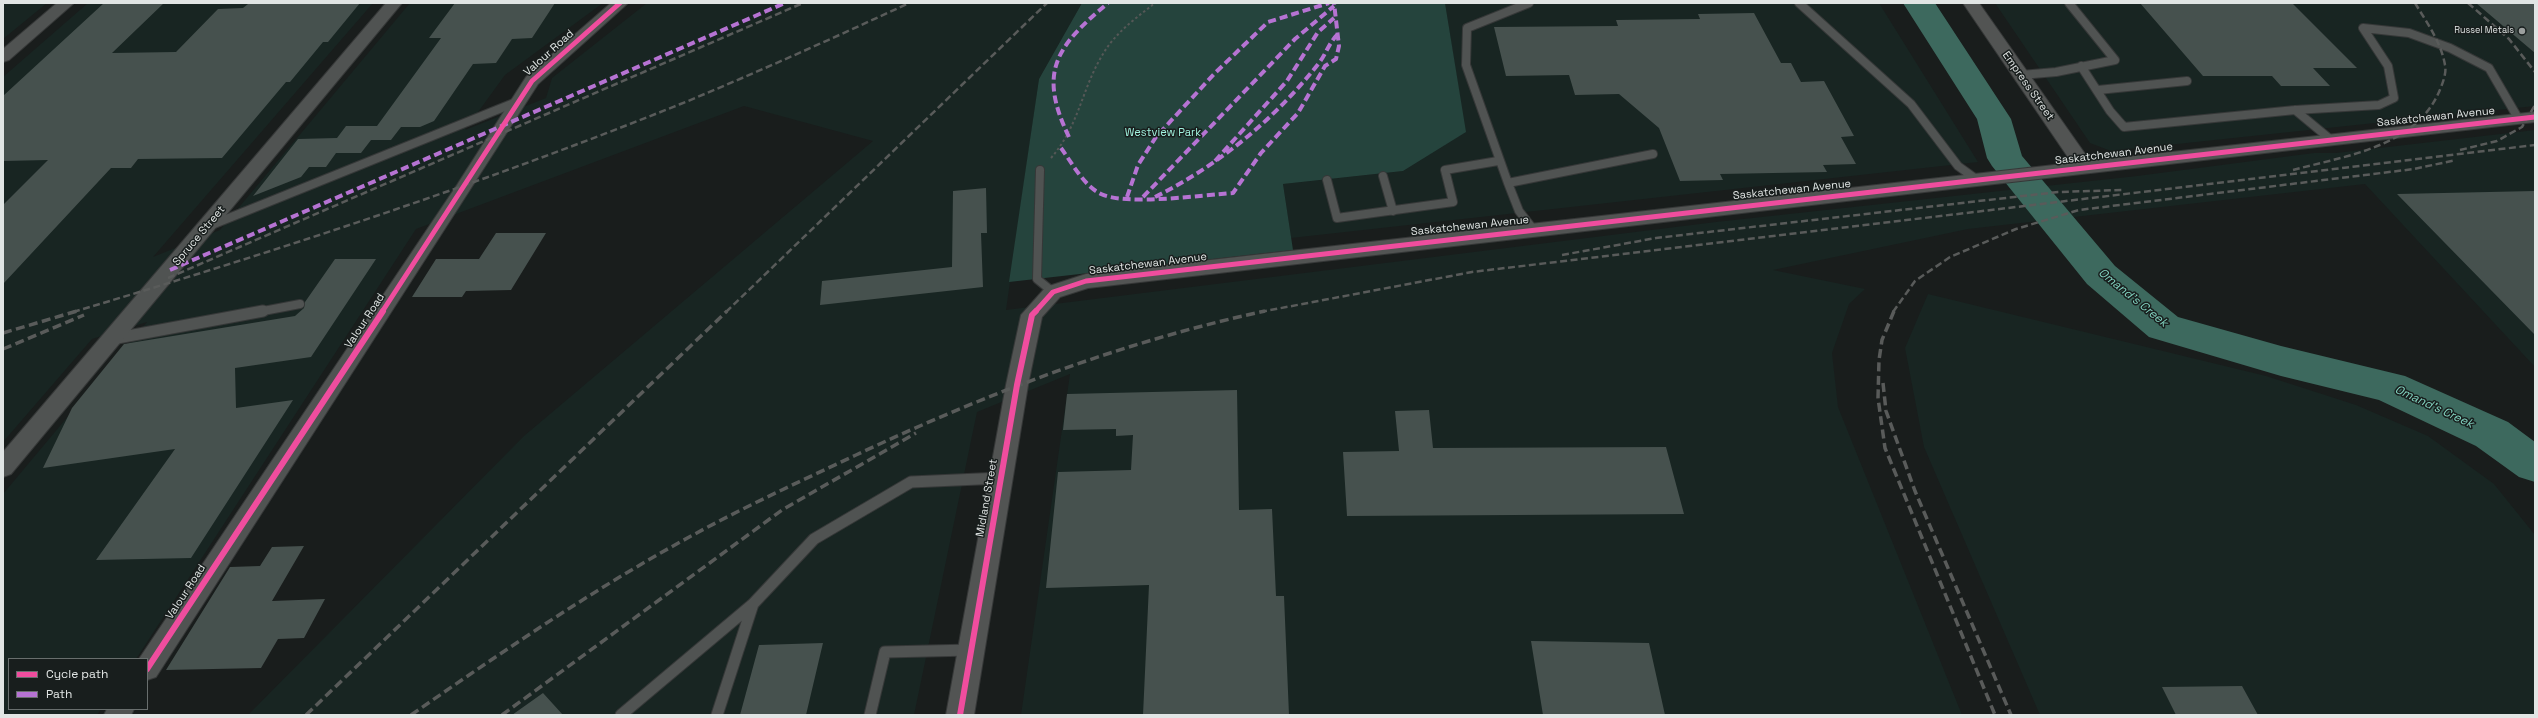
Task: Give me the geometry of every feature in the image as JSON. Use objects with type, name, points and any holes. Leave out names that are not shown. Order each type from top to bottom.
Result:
[{"type":"street","points":[[3,57],[9,47],[66,3]]},
{"type":"street","name":"Spruce Street","points":[[3,468],[394,3]]},
{"type":"street","name":"Valour Road","points":[[148,667],[466,185],[532,81],[620,3]]},
{"type":"street","name":"Empress Street","points":[[1971,3],[2085,168]]},
{"type":"street","name":"Saskatchewan Avenue","points":[[1053,292],[1086,281],[1976,179],[2054,172],[2526,117]]},
{"type":"street","name":"Midland Street","points":[[960,715],[1001,478],[1032,315],[1053,292]]},
{"type":"lane","points":[[1529,3],[1468,28],[1466,65],[1498,161],[1519,212],[1533,229]]},
{"type":"lane","points":[[1800,3],[1911,104],[1958,166],[1976,179]]},
{"type":"lane","points":[[2020,75],[2056,72],[2115,60],[2069,3]]},
{"type":"lane","points":[[2081,66],[2098,90],[2110,111],[2124,127],[2296,110],[2379,104],[2394,98],[2388,66],[2363,28],[2409,33],[2450,48],[2489,68],[2526,117]]},
{"type":"lane","points":[[2098,90],[2188,81]]},
{"type":"lane","points":[[207,227],[519,101]]},
{"type":"lane","points":[[2296,110],[2330,139]]},
{"type":"lane","points":[[1508,183],[1653,154]]},
{"type":"lane","points":[[1327,180],[1337,218],[1454,202],[1446,170],[1498,161]]},
{"type":"lane","points":[[1040,170],[1037,279],[1053,292]]},
{"type":"lane","points":[[1383,176],[1392,211]]},
{"type":"lane","points":[[112,339],[300,304]]},
{"type":"lane","points":[[621,715],[753,604],[814,539],[911,482],[1001,478]]},
{"type":"lane","points":[[717,715],[753,604]]},
{"type":"lane","points":[[870,715],[886,652],[971,650]]},
{"type":"path","points":[[1040,170],[1061,148],[1074,129],[1098,62],[1111,42],[1155,3]]},
{"type":"shaded area","points":[[3,3],[47,3],[3,39]]},
{"type":"shaded area","points":[[88,3],[373,3],[153,257],[220,230],[410,3],[603,3],[505,75],[465,130],[546,98],[552,78],[647,3],[1082,3],[1039,79],[1006,310],[1716,222],[2137,176],[2314,153],[2336,153],[2535,130],[2535,367],[2365,184],[1968,229],[1773,270],[1865,289],[1849,304],[1832,353],[1838,407],[1962,715],[1021,715],[1070,374],[977,412],[914,715],[248,715],[524,436],[873,141],[744,106],[416,229],[137,658],[8,658],[8,710],[100,710],[97,715],[3,715],[3,494],[147,322],[92,339],[3,442],[3,77]]},
{"type":"shaded area","points":[[1445,3],[1879,3],[1978,162],[1291,238],[1283,184],[1403,171],[1465,132]]},
{"type":"shaded area","points":[[1995,3],[2535,3],[2535,106],[2111,151],[2090,143]]},
{"type":"shaded area","points":[[1928,294],[2266,376],[2356,405],[2428,436],[2494,484],[2535,535],[2535,715],[2040,715],[1924,447],[1905,348]]},
{"type":"green space","name":"Westview Park","points":[[1082,3],[1445,3],[1466,132],[1403,171],[1283,184],[1293,250],[1009,282],[1039,79]]},
{"type":"building","points":[[104,3],[164,3],[112,53],[176,52],[218,9],[243,8],[248,4],[360,3],[328,42],[323,42],[290,82],[286,82],[222,158],[138,159],[131,168],[111,168],[3,284],[3,205],[48,160],[3,161],[3,96]]},
{"type":"building","points":[[455,3],[555,3],[532,38],[512,39],[496,63],[473,64],[434,121],[420,127],[401,127],[391,140],[371,140],[361,153],[336,153],[326,167],[309,167],[301,177],[253,196],[298,139],[337,138],[346,126],[377,126],[441,38],[429,38]]},
{"type":"building","points":[[2140,3],[2292,3],[2357,68],[2313,68],[2330,86],[2281,86],[2272,76],[2203,76]]},
{"type":"building","name":"Russel Metals","points":[[2476,3],[2535,3],[2535,53]]},
{"type":"building","points":[[1754,13],[1781,63],[1791,63],[1801,82],[1824,81],[1854,136],[1841,137],[1856,164],[1823,165],[1827,172],[1720,174],[1723,180],[1680,181],[1659,128],[1619,94],[1575,95],[1569,75],[1506,76],[1494,27],[1618,26],[1616,20],[1700,19],[1698,14]]},
{"type":"building","points":[[986,188],[987,233],[981,233],[983,287],[820,305],[822,281],[952,267],[953,191]]},
{"type":"building","points":[[2535,191],[2535,335],[2397,194]]},
{"type":"building","points":[[496,233],[546,233],[511,290],[466,291],[462,297],[412,297],[436,259],[479,259]]},
{"type":"building","points":[[335,259],[376,259],[311,357],[235,368],[236,408],[293,400],[191,558],[96,560],[175,449],[43,468],[72,408],[124,344],[295,316],[304,308],[305,302]]},
{"type":"building","points":[[1237,390],[1239,510],[1272,509],[1276,596],[1284,596],[1289,715],[1143,715],[1149,585],[1046,588],[1058,472],[1131,470],[1133,435],[1116,436],[1116,429],[1063,430],[1067,394]]},
{"type":"building","points":[[1429,410],[1433,448],[1666,447],[1684,514],[1347,516],[1343,452],[1399,451],[1395,411]]},
{"type":"building","points":[[304,546],[272,601],[325,599],[304,638],[278,639],[261,668],[166,670],[230,567],[260,566],[272,547]]},
{"type":"building","points":[[1531,641],[1649,643],[1665,715],[1543,715]]},
{"type":"building","points":[[823,643],[806,715],[740,715],[759,645]]},
{"type":"building","points":[[2242,686],[2258,715],[2176,715],[2162,687]]},
{"type":"building","points":[[543,693],[563,715],[512,715]]},
{"type":"waterway","name":"Omand's Creek","points":[[1919,3],[1994,119],[2005,158],[2101,275],[2164,327],[2281,361],[2390,387],[2492,434],[2535,465]]},
{"type":"railway","points":[[168,278],[803,3]]},
{"type":"railway","points":[[73,312],[229,264],[383,214],[612,131],[688,101],[909,3]]},
{"type":"railway","points":[[726,312],[1047,3]]},
{"type":"railway","points":[[2293,170],[2356,154],[2376,146],[2396,137],[2413,125],[2428,111],[2439,92],[2444,79],[2445,68],[2443,57],[2437,41],[2415,3]]},
{"type":"railway","points":[[2468,3],[2509,39],[2535,72]]},
{"type":"railway","points":[[2460,150],[2497,141],[2522,127],[2535,105]]},
{"type":"railway","points":[[1264,311],[1472,272],[2535,145]]},
{"type":"railway","points":[[1893,312],[1915,281],[1950,257],[2016,229],[2079,210],[2414,169],[2456,160]]},
{"type":"railway","points":[[1562,255],[1656,238],[2058,192],[2122,190]]},
{"type":"railway","points":[[3,333],[77,311]]},
{"type":"railway","points":[[306,715],[727,311]]},
{"type":"railway","points":[[411,715],[514,644],[656,555],[713,524],[794,484],[906,432],[1006,390],[1056,371],[1159,338],[1264,311]]},
{"type":"railway","points":[[1260,312],[1264,311]]},
{"type":"railway","points":[[1894,311],[1882,340],[1879,360],[1878,398],[1885,448],[1995,715]]},
{"type":"railway","points":[[3,349],[84,315]]},
{"type":"railway","points":[[1883,383],[1886,411],[1915,491],[2011,715]]},
{"type":"railway","points":[[502,715],[782,510],[916,433]]},
{"type":"marked path","points":[[170,270],[785,3]]},
{"type":"marked path","points":[[1069,137],[1060,117],[1055,96],[1054,75],[1056,64],[1059,54],[1068,41],[1108,3]]},
{"type":"marked path","points":[[1127,197],[1138,165],[1156,137],[1215,73],[1268,22],[1329,3]]},
{"type":"marked path","points":[[1061,148],[1089,184],[1101,194],[1110,197],[1144,198],[1233,193],[1261,153],[1298,113],[1325,66],[1336,59],[1339,46],[1334,3]]},
{"type":"marked path","points":[[1143,197],[1295,39],[1334,6]]},
{"type":"marked path","points":[[1215,161],[1287,81],[1318,32],[1334,18]]},
{"type":"marked path","points":[[1155,197],[1204,170],[1245,140],[1264,123],[1301,84],[1319,63],[1337,35]]},
{"type":"cycle path","points":[[148,667],[466,185],[532,81],[620,3]]},
{"type":"cycle path","points":[[960,715],[1017,385],[1032,315],[1053,292],[1086,281],[2535,117]]},
{"type":"place","name":"Russel Metals","points":[[2522,31]]}]
